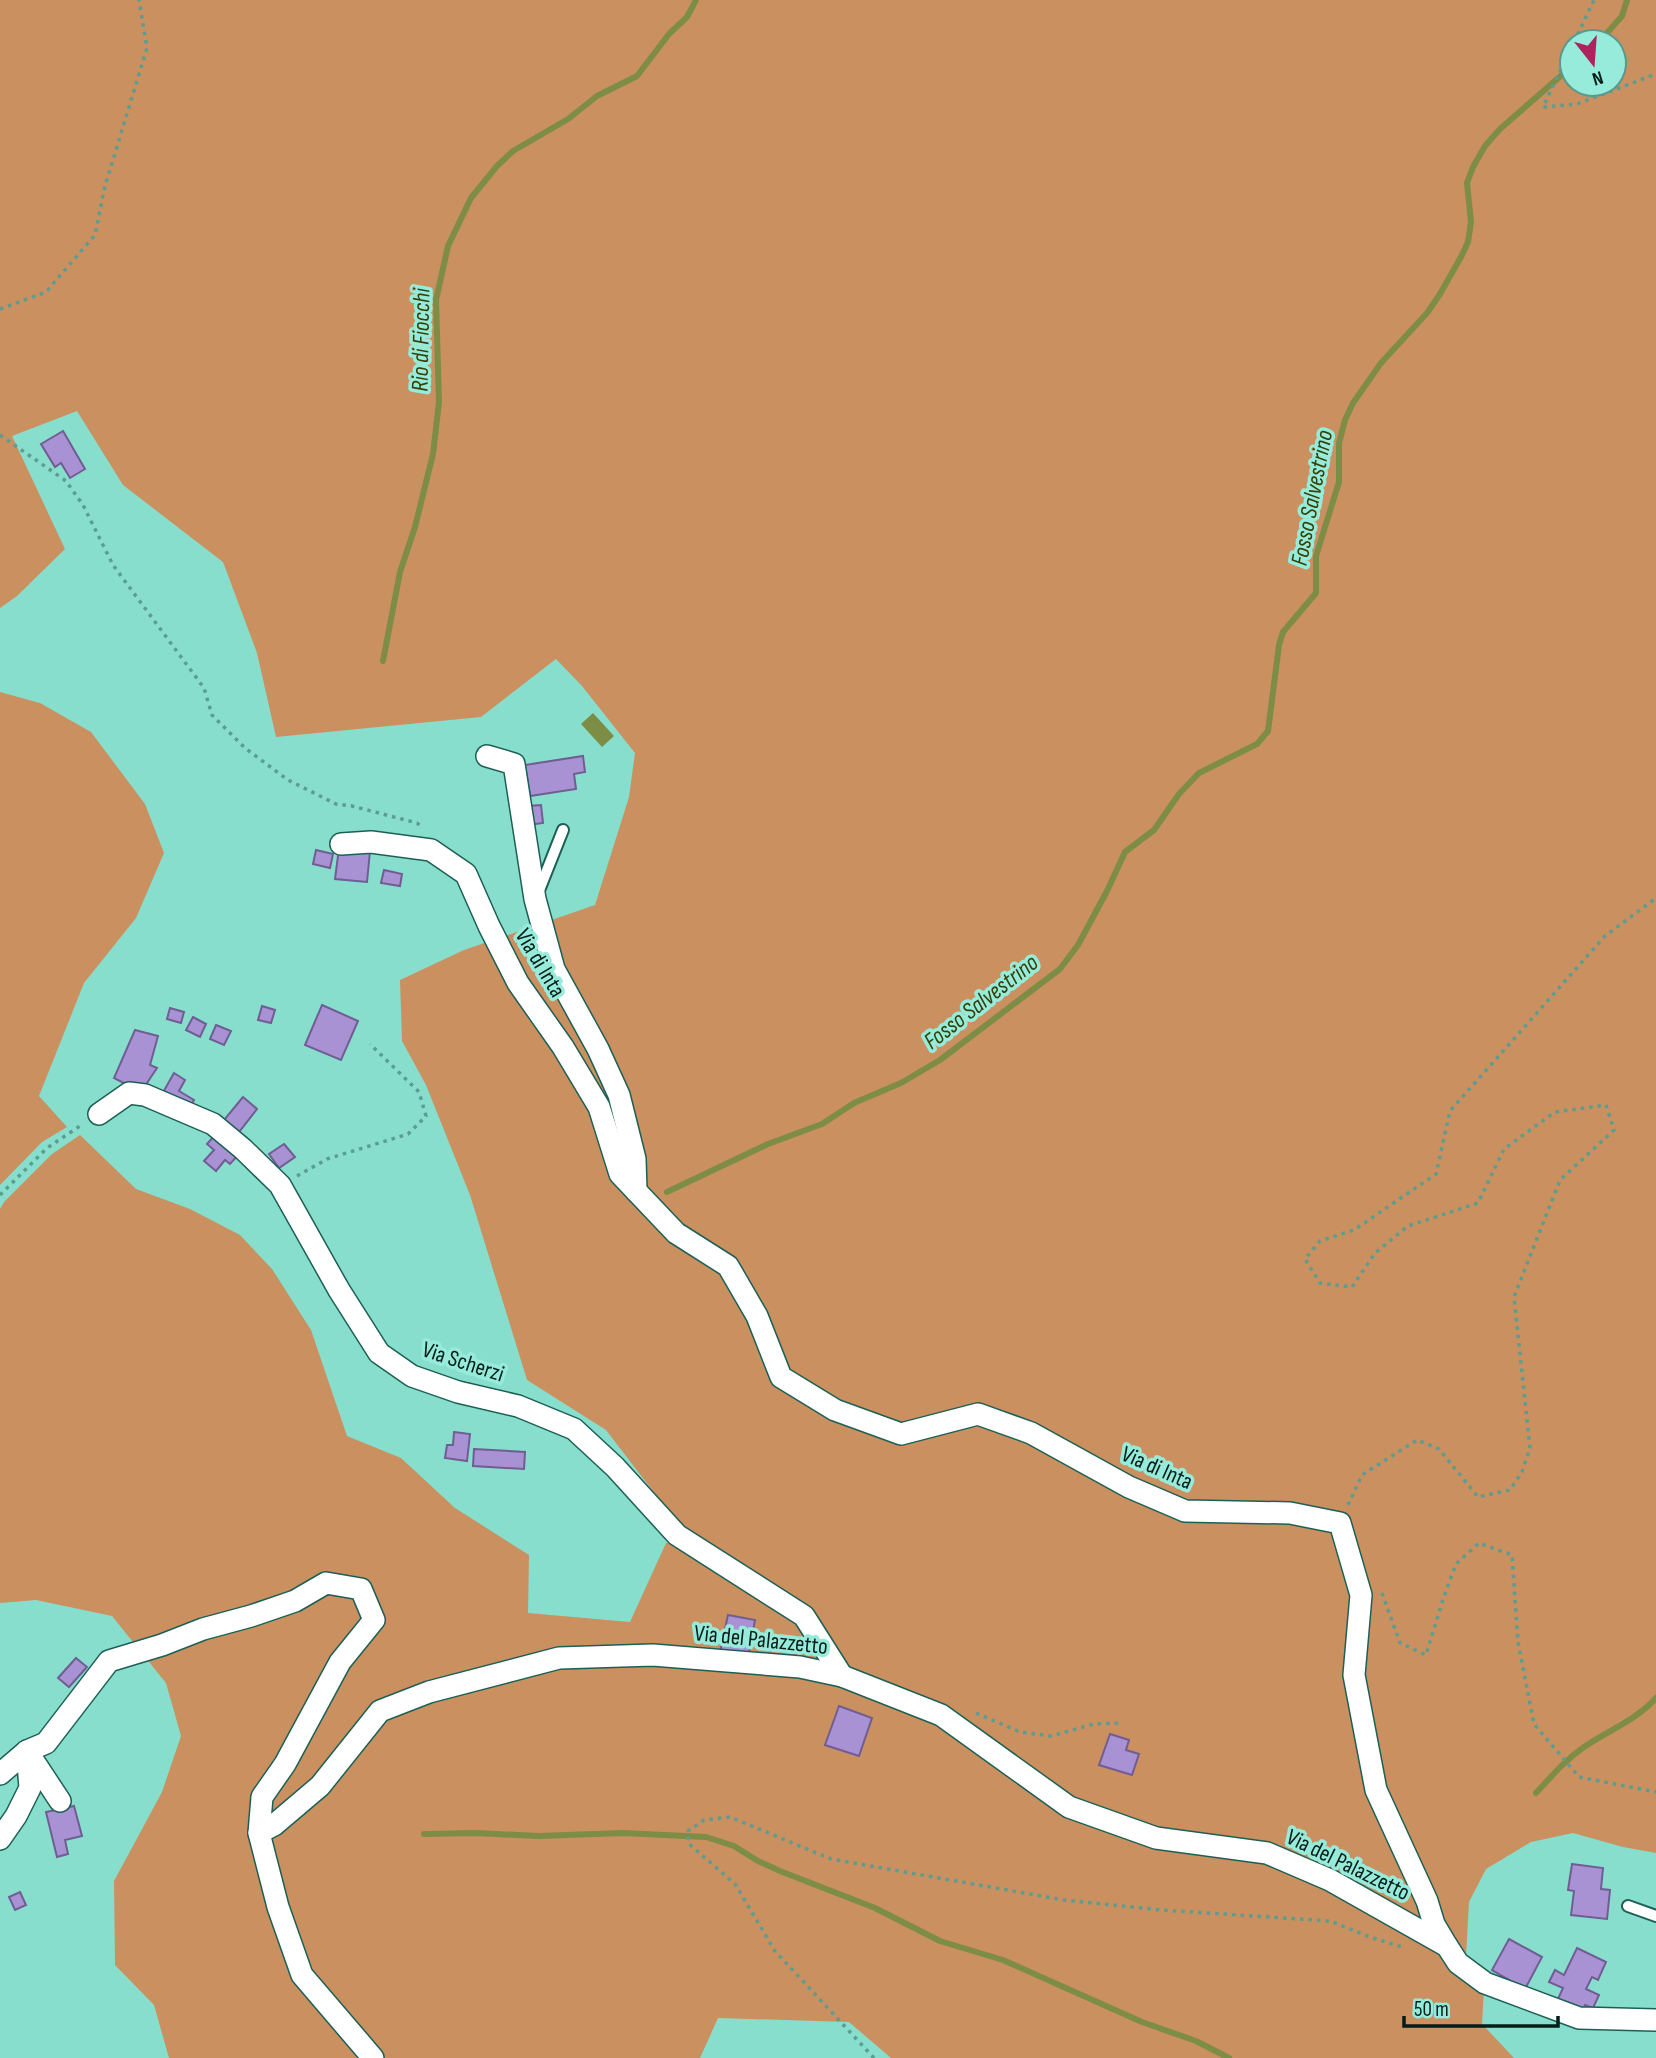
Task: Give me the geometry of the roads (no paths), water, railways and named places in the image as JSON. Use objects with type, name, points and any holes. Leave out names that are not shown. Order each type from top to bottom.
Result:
[{"type":"street","name":"Via di Inta","points":[[488,755],[514,764],[535,898],[554,969],[598,1049],[619,1096],[635,1159],[636,1191]]},
{"type":"street","name":"Via di Inta","points":[[341,844],[371,842],[431,849],[466,874],[518,984],[563,1046],[600,1107],[620,1174],[676,1233],[728,1266],[757,1316],[781,1377],[835,1410],[901,1434],[978,1414],[1031,1433],[1129,1487],[1185,1511],[1290,1513],[1339,1523],[1361,1595],[1354,1675],[1376,1790],[1427,1901],[1434,1924],[1447,1946]]},
{"type":"street","name":"Via Scherzi","points":[[99,1114],[129,1093],[159,1100],[213,1124],[280,1185],[339,1290],[379,1353],[412,1376],[458,1392],[518,1406],[575,1429],[615,1467],[677,1535],[804,1616],[842,1676]]},
{"type":"street","points":[[0,1774],[27,1751],[46,1743],[109,1661],[295,1601],[326,1583],[360,1589],[374,1620],[340,1662],[285,1764],[262,1797],[259,1833],[278,1907],[302,1975],[373,2058]]},
{"type":"street","name":"Via del Palazzetto","points":[[259,1833],[274,1825],[320,1786],[380,1711],[442,1689],[559,1658],[653,1655],[800,1667],[842,1676],[937,1713],[1069,1807],[1156,1838],[1267,1853],[1330,1880],[1447,1946],[1458,1963],[1485,1983],[1579,2018],[1656,2020]]},
{"type":"street","points":[[27,1751],[60,1801]]},
{"type":"street","points":[[0,1839],[16,1816],[30,1788],[27,1751]]},
{"type":"lane","points":[[535,898],[563,830]]},
{"type":"lane","points":[[1628,1906],[1656,1916]]},
{"type":"waterway","name":"Rio di Fiocchi","points":[[383,661],[400,572],[415,527],[433,454],[439,402],[436,300],[448,246],[471,198],[497,166],[513,151],[568,119],[597,96],[637,76],[669,34],[687,17],[696,0]]},
{"type":"waterway","name":"Fosso Salvestrino","points":[[1611,28],[1622,16],[1627,0]]},
{"type":"waterway","name":"Fosso Salvestrino","points":[[667,1192],[768,1144],[822,1124],[854,1103],[901,1083],[940,1060],[1060,969],[1078,945],[1125,852],[1154,830],[1179,794],[1199,773],[1257,744],[1268,731],[1283,632],[1316,593],[1316,556],[1339,482],[1339,443],[1345,420],[1353,403],[1381,363],[1427,313],[1462,255],[1468,242],[1471,222],[1467,183],[1485,146],[1500,129],[1558,78]]},
{"type":"waterway","points":[[1536,1793],[1577,1752],[1631,1719],[1656,1698]]},
{"type":"waterway","points":[[424,1834],[539,1836],[623,1833],[706,1837],[734,1846],[780,1871],[875,1908],[940,1941],[1003,1960],[1142,2022],[1196,2041],[1229,2058]]}]
